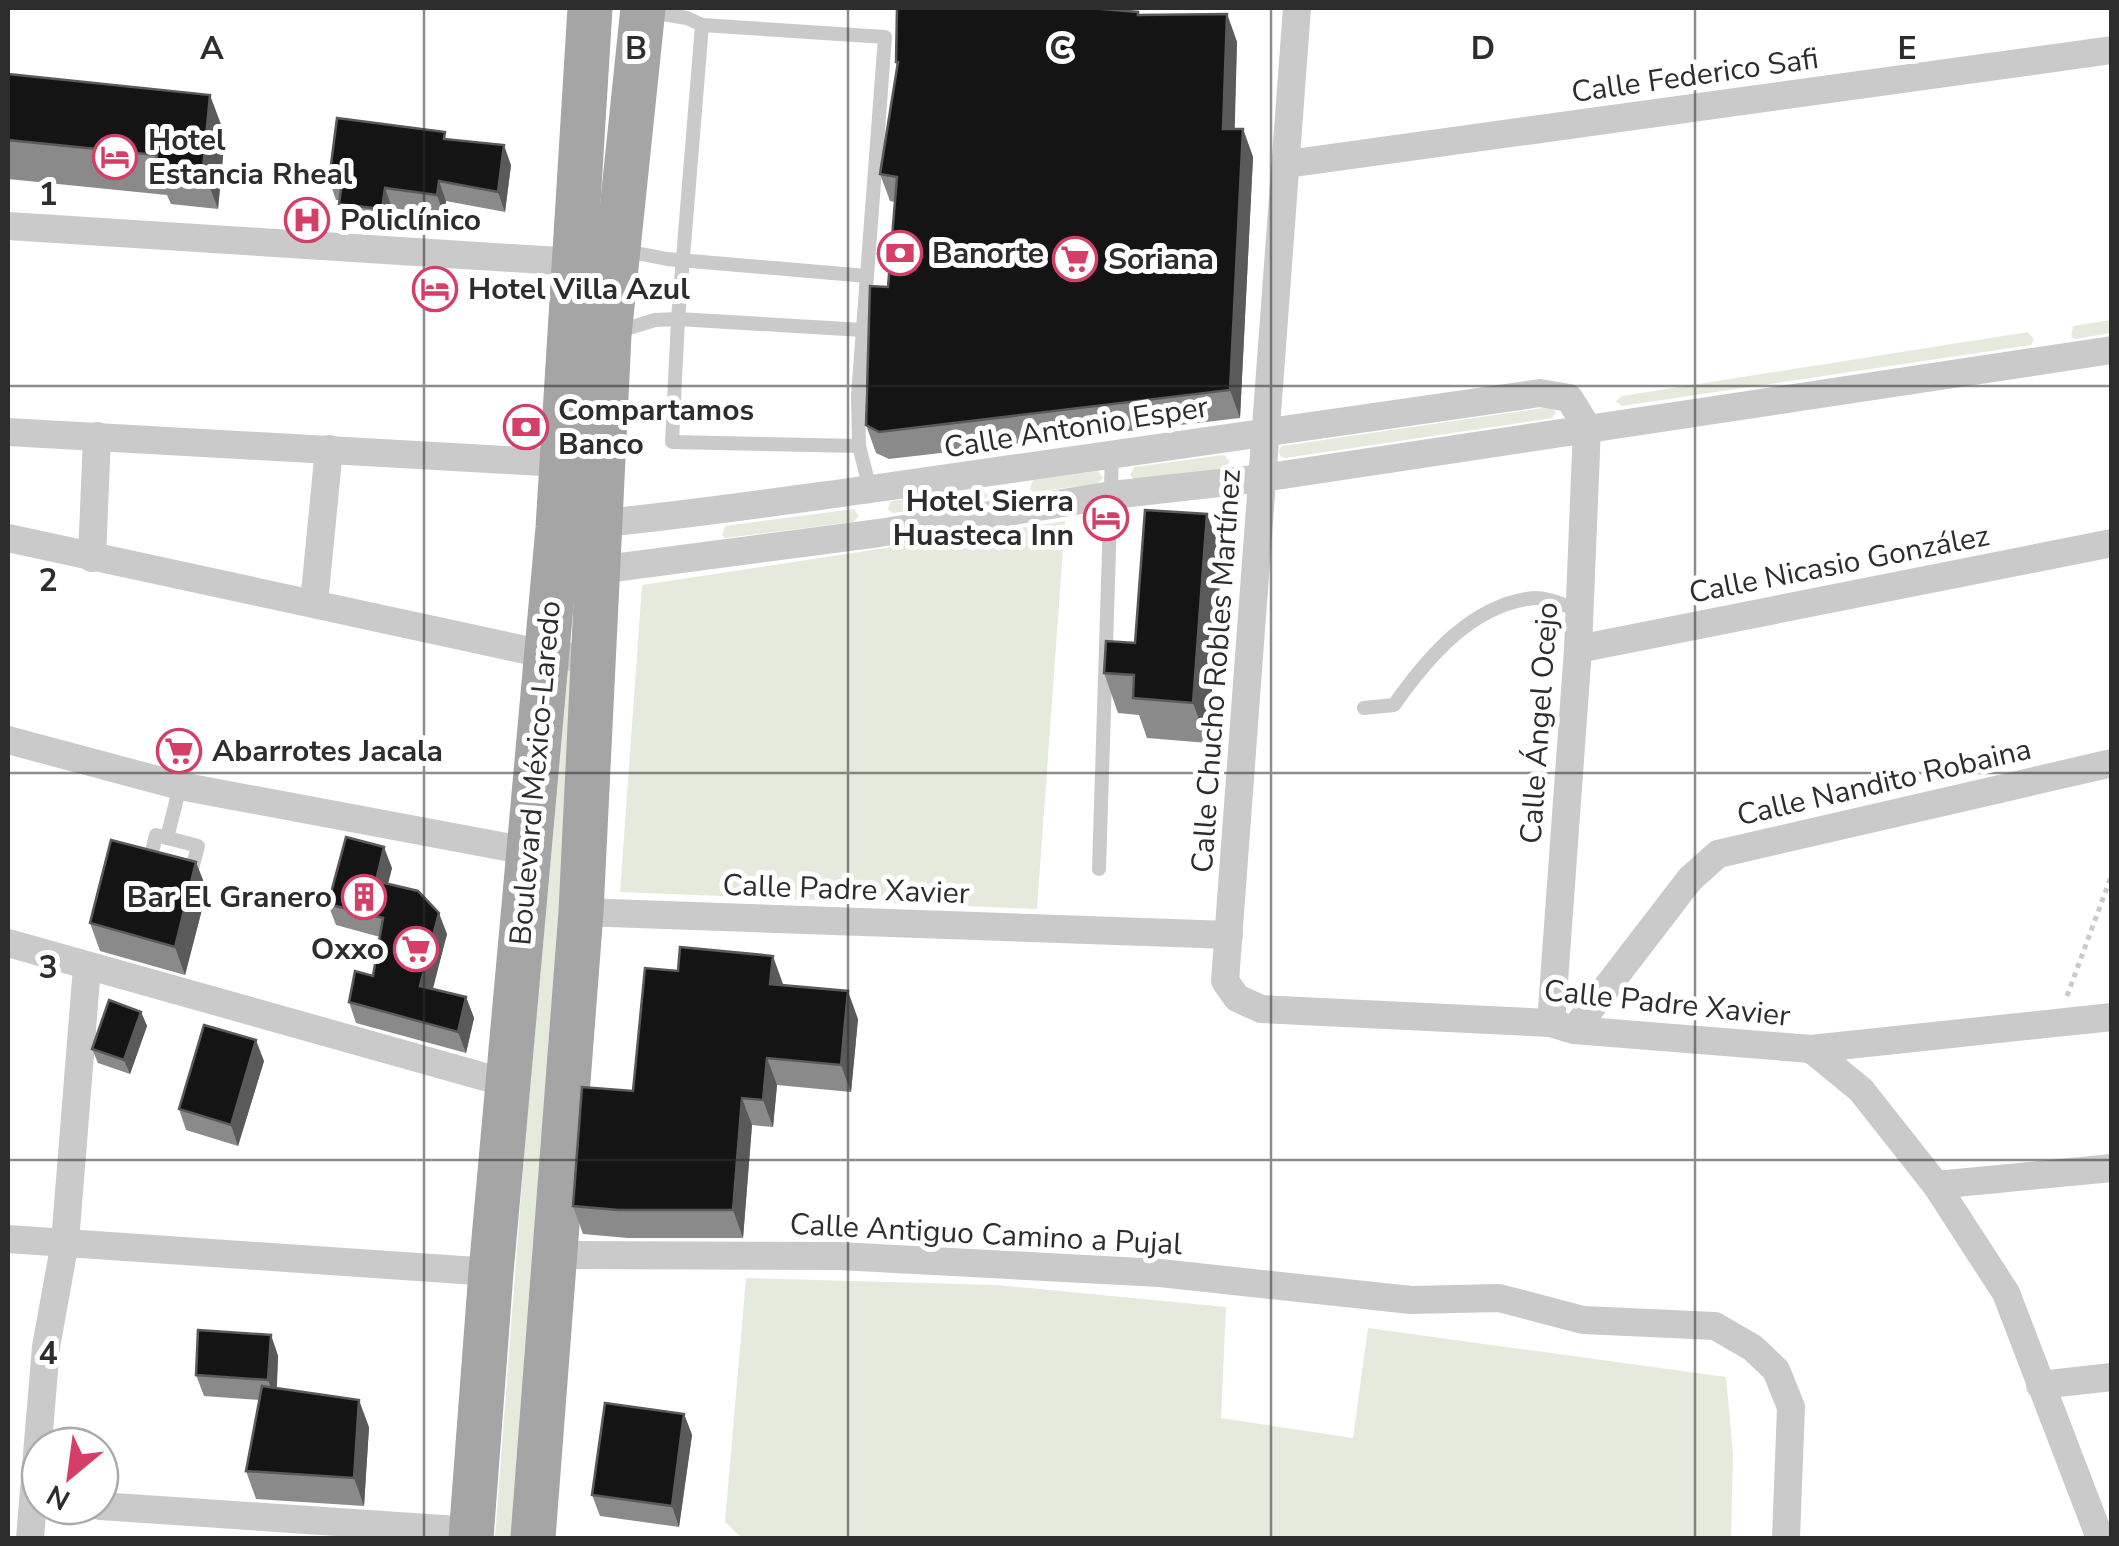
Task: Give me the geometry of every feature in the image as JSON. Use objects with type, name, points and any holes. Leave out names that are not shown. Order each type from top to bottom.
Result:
[{"type":"main road","name":"Boulevard México-Laredo","points":[[533,1538],[581,912],[598,571],[560,463],[594,256],[643,9]]},
{"type":"main road","name":"Boulevard México-Laredo","points":[[471,1535],[551,575],[579,526],[609,334],[594,256],[588,17]]},
{"type":"street","name":"Calle Chucho Robles Martínez","points":[[1225,981],[1298,8]]},
{"type":"street","name":"Calle Federico Safi","points":[[1287,164],[2112,50]]},
{"type":"street","points":[[8,226],[594,256]]},
{"type":"street","points":[[551,575],[880,533],[1112,495],[1263,478],[2112,350]]},
{"type":"street","name":"Calle Antonio Esper","points":[[579,526],[1000,473],[1540,393],[1569,398],[1587,427]]},
{"type":"street","name":"Calle Ángel Ocejo","points":[[1562,1026],[1587,427]]},
{"type":"street","points":[[8,432],[560,463]]},
{"type":"street","points":[[92,558],[97,436]]},
{"type":"street","points":[[314,603],[329,449]]},
{"type":"street","points":[[1000,473],[1006,512]]},
{"type":"street","points":[[870,489],[880,533]]},
{"type":"street","points":[[8,538],[544,654],[595,659]]},
{"type":"street","name":"Calle Nicasio González","points":[[1578,649],[2112,543]]},
{"type":"street","points":[[8,740],[180,786],[527,852]]},
{"type":"street","name":"Calle Nandito Robaina","points":[[1562,1026],[1690,880],[1718,854],[2112,764]]},
{"type":"street","name":"Calle Padre Xavier","points":[[581,912],[1229,935]]},
{"type":"street","points":[[8,943],[510,1084]]},
{"type":"street","points":[[36,1426],[64,1242],[87,967]]},
{"type":"street","name":"Calle Padre Xavier","points":[[1225,981],[1238,998],[1261,1010],[1562,1026],[1811,1050],[2112,1016]]},
{"type":"street","points":[[1811,1050],[1861,1090],[1936,1185],[2006,1293],[2100,1538]]},
{"type":"street","points":[[1936,1185],[2112,1168]]},
{"type":"street","points":[[8,1239],[490,1272]]},
{"type":"street","name":"Calle Antiguo Camino a Pujal","points":[[556,1254],[839,1256],[1142,1272],[1411,1300],[1499,1298],[1583,1320],[1715,1326],[1753,1348],[1776,1370],[1791,1408],[1786,1538]]},
{"type":"street","points":[[2040,1384],[2112,1377]]},
{"type":"street","points":[[120,1508],[471,1535]]},
{"type":"lane","points":[[643,9],[702,25],[885,37],[858,395],[859,446],[870,489]]},
{"type":"lane","points":[[702,25],[682,260],[672,442],[859,446]]},
{"type":"lane","points":[[594,256],[866,276]]},
{"type":"lane","points":[[609,334],[655,320],[678,319],[862,330]]},
{"type":"lane","points":[[1099,869],[1112,456]]},
{"type":"lane","points":[[1364,708],[1394,705],[1423,662],[1495,608],[1537,597],[1579,610]]},
{"type":"lane","points":[[167,838],[180,786]]},
{"type":"lane","points":[[149,864],[156,835],[198,846],[190,876]]},
{"type":"path","points":[[2057,1023],[2112,874]]},
{"type":"shaded area","points":[[2111,320],[2111,333],[2075,339],[2071,336],[2073,326]]},
{"type":"shaded area","points":[[2028,332],[2034,339],[2031,345],[1622,406],[1616,401],[1622,396]]},
{"type":"shaded area","points":[[1550,407],[1556,412],[1552,418],[1280,456],[1282,446]]},
{"type":"shaded area","points":[[1224,455],[1230,462],[1223,468],[1134,479],[1130,475],[1134,467]]},
{"type":"shaded area","points":[[1098,471],[1103,478],[1097,484],[1033,492],[1030,489],[1033,480]]},
{"type":"shaded area","points":[[982,489],[988,496],[981,502],[892,513],[888,509],[891,501]]},
{"type":"shaded area","points":[[854,509],[859,516],[853,522],[725,538],[722,535],[725,526]]},
{"type":"shaded area","points":[[1065,521],[1037,909],[620,892],[642,585]]},
{"type":"shaded area","points":[[561,667],[577,667],[516,1538],[495,1538]]},
{"type":"shaded area","points":[[746,1278],[997,1285],[1226,1307],[1221,1418],[1353,1438],[1368,1328],[1726,1377],[1733,1453],[1731,1538],[742,1538],[725,1522]]},
{"type":"building","name":"Soriana","points":[[897,8],[1090,8],[1138,15],[1227,14],[1223,129],[1243,129],[1230,390],[879,432],[866,425],[870,286],[888,287],[897,177],[880,174],[898,62]]},
{"type":"building","points":[[8,74],[210,95],[203,169],[156,164],[157,155],[8,140]]},
{"type":"building","points":[[337,118],[445,132],[444,139],[504,145],[498,192],[439,181],[437,195],[385,188],[382,209],[339,204],[342,182],[329,180]]},
{"type":"building","points":[[1145,510],[1207,514],[1193,703],[1133,698],[1134,675],[1104,673],[1106,641],[1135,643]]},
{"type":"building","points":[[346,837],[384,847],[376,881],[418,891],[439,913],[420,986],[466,997],[458,1032],[349,1002],[355,971],[373,976],[383,918],[328,904]]},
{"type":"building","points":[[111,840],[196,862],[175,947],[90,923]]},
{"type":"building","points":[[680,947],[773,956],[770,984],[848,991],[841,1065],[767,1058],[763,1100],[742,1098],[733,1210],[573,1206],[582,1087],[633,1091],[645,968],[678,971]]},
{"type":"building","points":[[109,1000],[141,1012],[124,1060],[92,1049]]},
{"type":"building","points":[[204,1025],[256,1040],[231,1125],[179,1109]]},
{"type":"building","points":[[198,1330],[271,1335],[268,1380],[196,1375]]},
{"type":"building","points":[[262,1386],[359,1400],[354,1478],[246,1471]]},
{"type":"building","points":[[605,1403],[684,1414],[672,1506],[592,1495]]},
{"type":"place","name":"Hotel Estancia Rheal","points":[[115,157]]},
{"type":"place","name":"Policlínico","points":[[307,220]]},
{"type":"place","name":"Banorte","points":[[900,253]]},
{"type":"place","name":"Soriana","points":[[1075,259]]},
{"type":"place","name":"Hotel Villa Azul","points":[[435,289]]},
{"type":"place","name":"Compartamos Banco","points":[[526,427]]},
{"type":"place","name":"Hotel Sierra Huasteca Inn","points":[[1106,518]]},
{"type":"place","name":"Abarrotes Jacala","points":[[179,751]]},
{"type":"place","name":"Bar El Granero","points":[[364,897]]},
{"type":"place","name":"Oxxo","points":[[416,949]]}]
